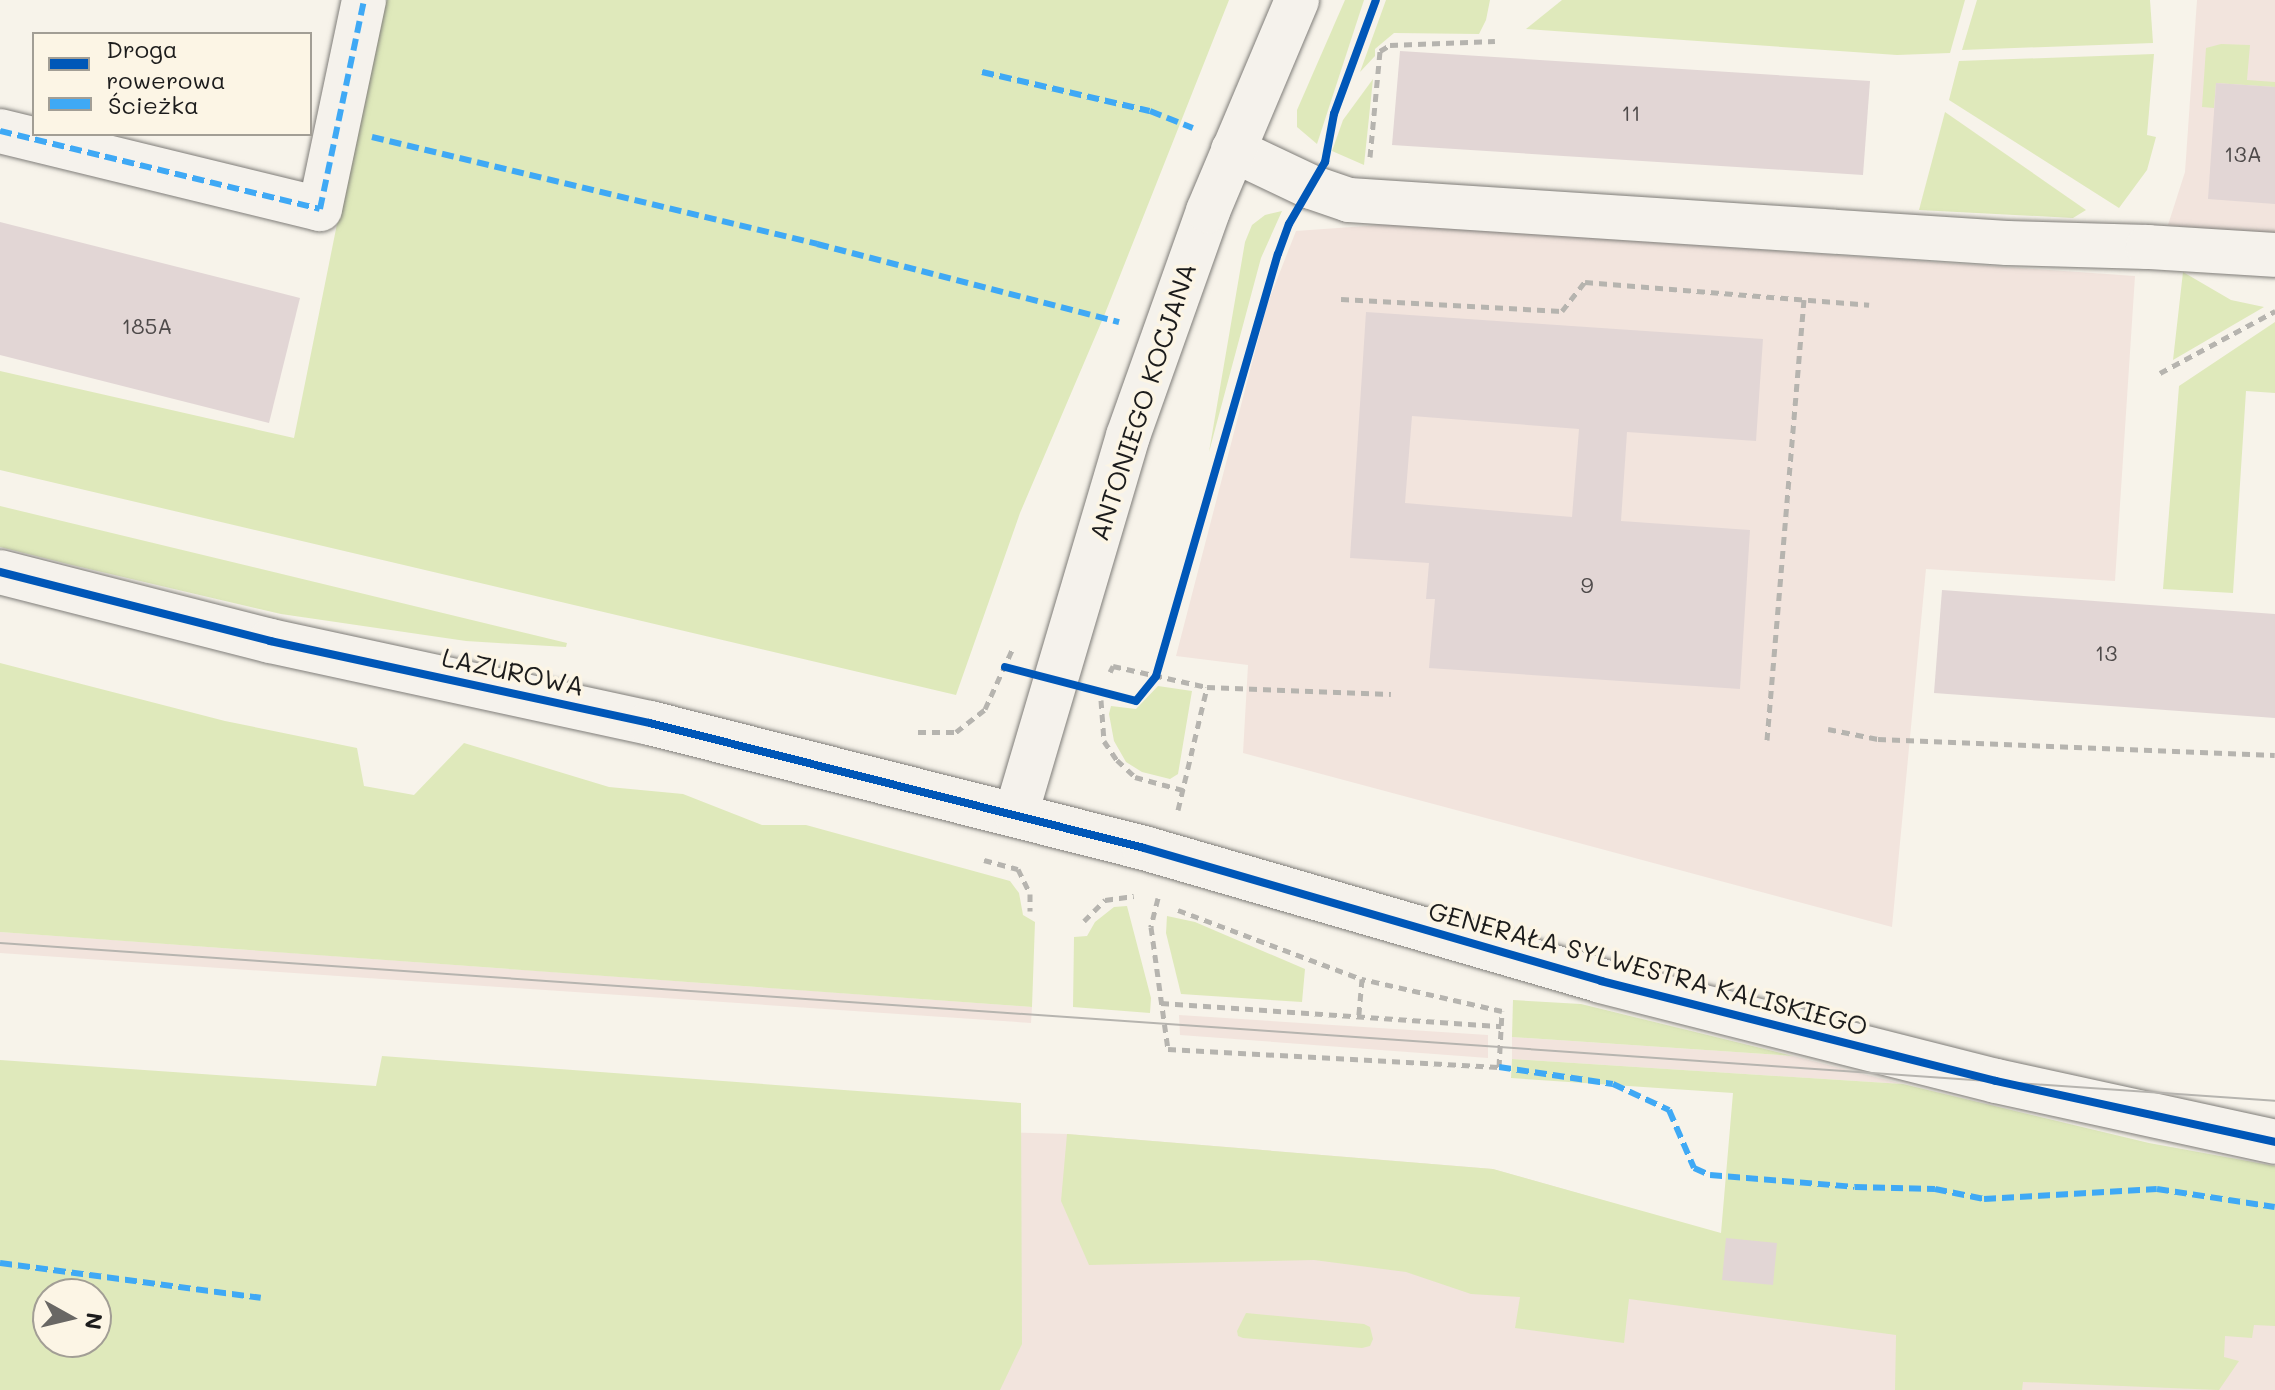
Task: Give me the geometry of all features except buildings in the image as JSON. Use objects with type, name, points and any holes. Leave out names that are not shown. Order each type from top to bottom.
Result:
[{"type":"street","points":[[0,131],[320,209],[364,0]]},
{"type":"street","name":"ANTONIEGO KOCJANA","points":[[1016,814],[1128,436],[1208,211],[1297,0]]},
{"type":"street","points":[[1233,150],[1311,187],[1349,200],[2007,243],[2275,255]]},
{"type":"street","name":"LAZUROWA","points":[[0,572],[270,641],[650,723],[1016,814]]},
{"type":"street","name":"GENERAŁA SYLWESTRA KALISKIEGO","points":[[1016,814],[1156,851],[1601,981],[1996,1081],[2275,1142]]},
{"type":"path","points":[[1370,159],[1380,51],[1390,45],[1495,41]]},
{"type":"path","points":[[1341,299],[1562,311],[1585,282],[1869,305]]},
{"type":"path","points":[[1767,740],[1804,300]]},
{"type":"path","points":[[2160,373],[2275,311]]},
{"type":"path","points":[[918,732],[956,732],[985,709],[1015,642]]},
{"type":"path","points":[[1107,680],[1113,666],[1158,672],[1207,687],[1391,694]]},
{"type":"path","points":[[1005,667],[1113,696]]},
{"type":"path","points":[[1146,689],[1158,672]]},
{"type":"path","points":[[1102,693],[1104,741],[1117,760],[1135,777],[1183,790],[1207,687]]},
{"type":"path","points":[[1828,729],[1878,739],[2275,755]]},
{"type":"path","points":[[976,858],[1018,869],[1030,894],[1030,911]]},
{"type":"path","points":[[1084,921],[1105,900],[1135,896],[1157,902],[1362,979],[1502,1011],[1499,1067],[1168,1049],[1151,927],[1157,902]]},
{"type":"path","points":[[1359,1015],[1362,979]]},
{"type":"path","points":[[1161,1003],[1501,1026]]},
{"type":"shaded area","points":[[2197,0],[2275,0],[2275,236],[2168,225],[2185,172]]},
{"type":"shaded area","points":[[1393,224],[2135,276],[2115,581],[1926,569],[1892,927],[1243,753],[1248,665],[1176,656],[1267,305],[1296,231]]},
{"type":"shaded area","points":[[0,932],[1032,1007],[1031,1023],[0,953]]},
{"type":"shaded area","points":[[1179,1015],[1488,1035],[1488,1058],[1180,1035]]},
{"type":"shaded area","points":[[1512,1037],[1793,1056],[1903,1084],[1512,1059]]},
{"type":"shaded area","points":[[968,1131],[1067,1134],[1493,1169],[1721,1234],[2275,1275],[2275,1390],[352,1390]]},
{"type":"green space","points":[[382,0],[1229,0],[1104,316],[1020,513],[956,695],[0,470],[0,371],[294,438]]},
{"type":"green space","points":[[1345,0],[1364,0],[1317,144],[1297,127],[1297,110]]},
{"type":"green space","points":[[1386,0],[1490,0],[1479,34],[1394,33],[1375,49],[1375,56],[1360,72]]},
{"type":"green space","points":[[1562,0],[1965,0],[1950,53],[1897,55],[1526,29]]},
{"type":"green space","points":[[1977,0],[2150,0],[2153,43],[1962,50]]},
{"type":"green space","points":[[2221,44],[2250,45],[2247,80],[2275,82],[2275,87],[2216,83],[2214,108],[2202,107],[2206,48]]},
{"type":"green space","points":[[2154,54],[2147,135],[2156,137],[2147,170],[2119,208],[1949,100],[1959,61]]},
{"type":"green space","points":[[1373,79],[1364,165],[1332,151],[1343,120]]},
{"type":"green space","points":[[1945,112],[2086,210],[2073,218],[1919,210]]},
{"type":"green space","points":[[1282,211],[1261,258],[1209,452],[1245,242],[1252,225],[1265,215]]},
{"type":"green space","points":[[2183,272],[2231,300],[2264,307],[2173,360]]},
{"type":"green space","points":[[2275,322],[2275,393],[2246,391],[2233,593],[2163,589],[2179,386]]},
{"type":"green space","points":[[0,506],[567,643],[566,647],[466,641],[281,614],[72,565],[0,547]]},
{"type":"green space","points":[[0,663],[225,721],[357,748],[364,786],[414,795],[464,743],[609,787],[683,794],[762,825],[806,825],[1010,881],[1019,893],[1023,915],[1035,922],[1032,1007],[0,932]]},
{"type":"green space","points":[[1158,686],[1192,691],[1178,774],[1170,779],[1142,772],[1126,762],[1114,741],[1109,714],[1111,706],[1136,709]]},
{"type":"green space","points":[[1127,906],[1151,998],[1150,1013],[1073,1007],[1074,937],[1087,936],[1095,922],[1114,907]]},
{"type":"green space","points":[[1167,916],[1195,922],[1305,969],[1302,1002],[1181,994],[1166,933]]},
{"type":"green space","points":[[1513,1000],[1581,1004],[1793,1056],[1512,1037]]},
{"type":"green space","points":[[382,1056],[1021,1103],[1022,1344],[1000,1390],[0,1390],[0,1060],[376,1086]]},
{"type":"green space","points":[[1512,1059],[1903,1084],[2149,1143],[2275,1166],[2275,1326],[2254,1325],[2252,1338],[2225,1336],[2224,1357],[2239,1361],[2219,1390],[2023,1382],[2022,1390],[1895,1390],[1896,1335],[1629,1299],[1624,1343],[1515,1328],[1520,1297],[1471,1294],[1406,1272],[1314,1260],[1089,1265],[1061,1201],[1067,1134],[1493,1169],[1721,1233],[1733,1093],[1511,1078]]},
{"type":"green space","points":[[1246,1313],[1364,1324],[1370,1327],[1373,1339],[1370,1346],[1362,1348],[1243,1338],[1238,1336],[1237,1331]]},
{"type":"tram line","points":[[0,943],[2275,1101]]},
{"type":"marked path","points":[[0,131],[320,209],[364,0]]},
{"type":"marked path","points":[[982,72],[1150,111],[1193,128]]},
{"type":"marked path","points":[[372,137],[817,244],[1119,322]]},
{"type":"marked path","points":[[1499,1067],[1613,1084],[1669,1110],[1694,1168],[1710,1175],[1855,1187],[1935,1189],[1984,1199],[2157,1189],[2275,1207]]},
{"type":"marked path","points":[[0,1263],[261,1298]]},
{"type":"cycle path","points":[[1005,667],[1136,701],[1156,676],[1278,254],[1289,224],[1325,162],[1334,114],[1376,0]]},
{"type":"cycle path","points":[[0,572],[270,641],[650,723],[1144,848],[1601,981],[1996,1081],[2275,1142]]}]
